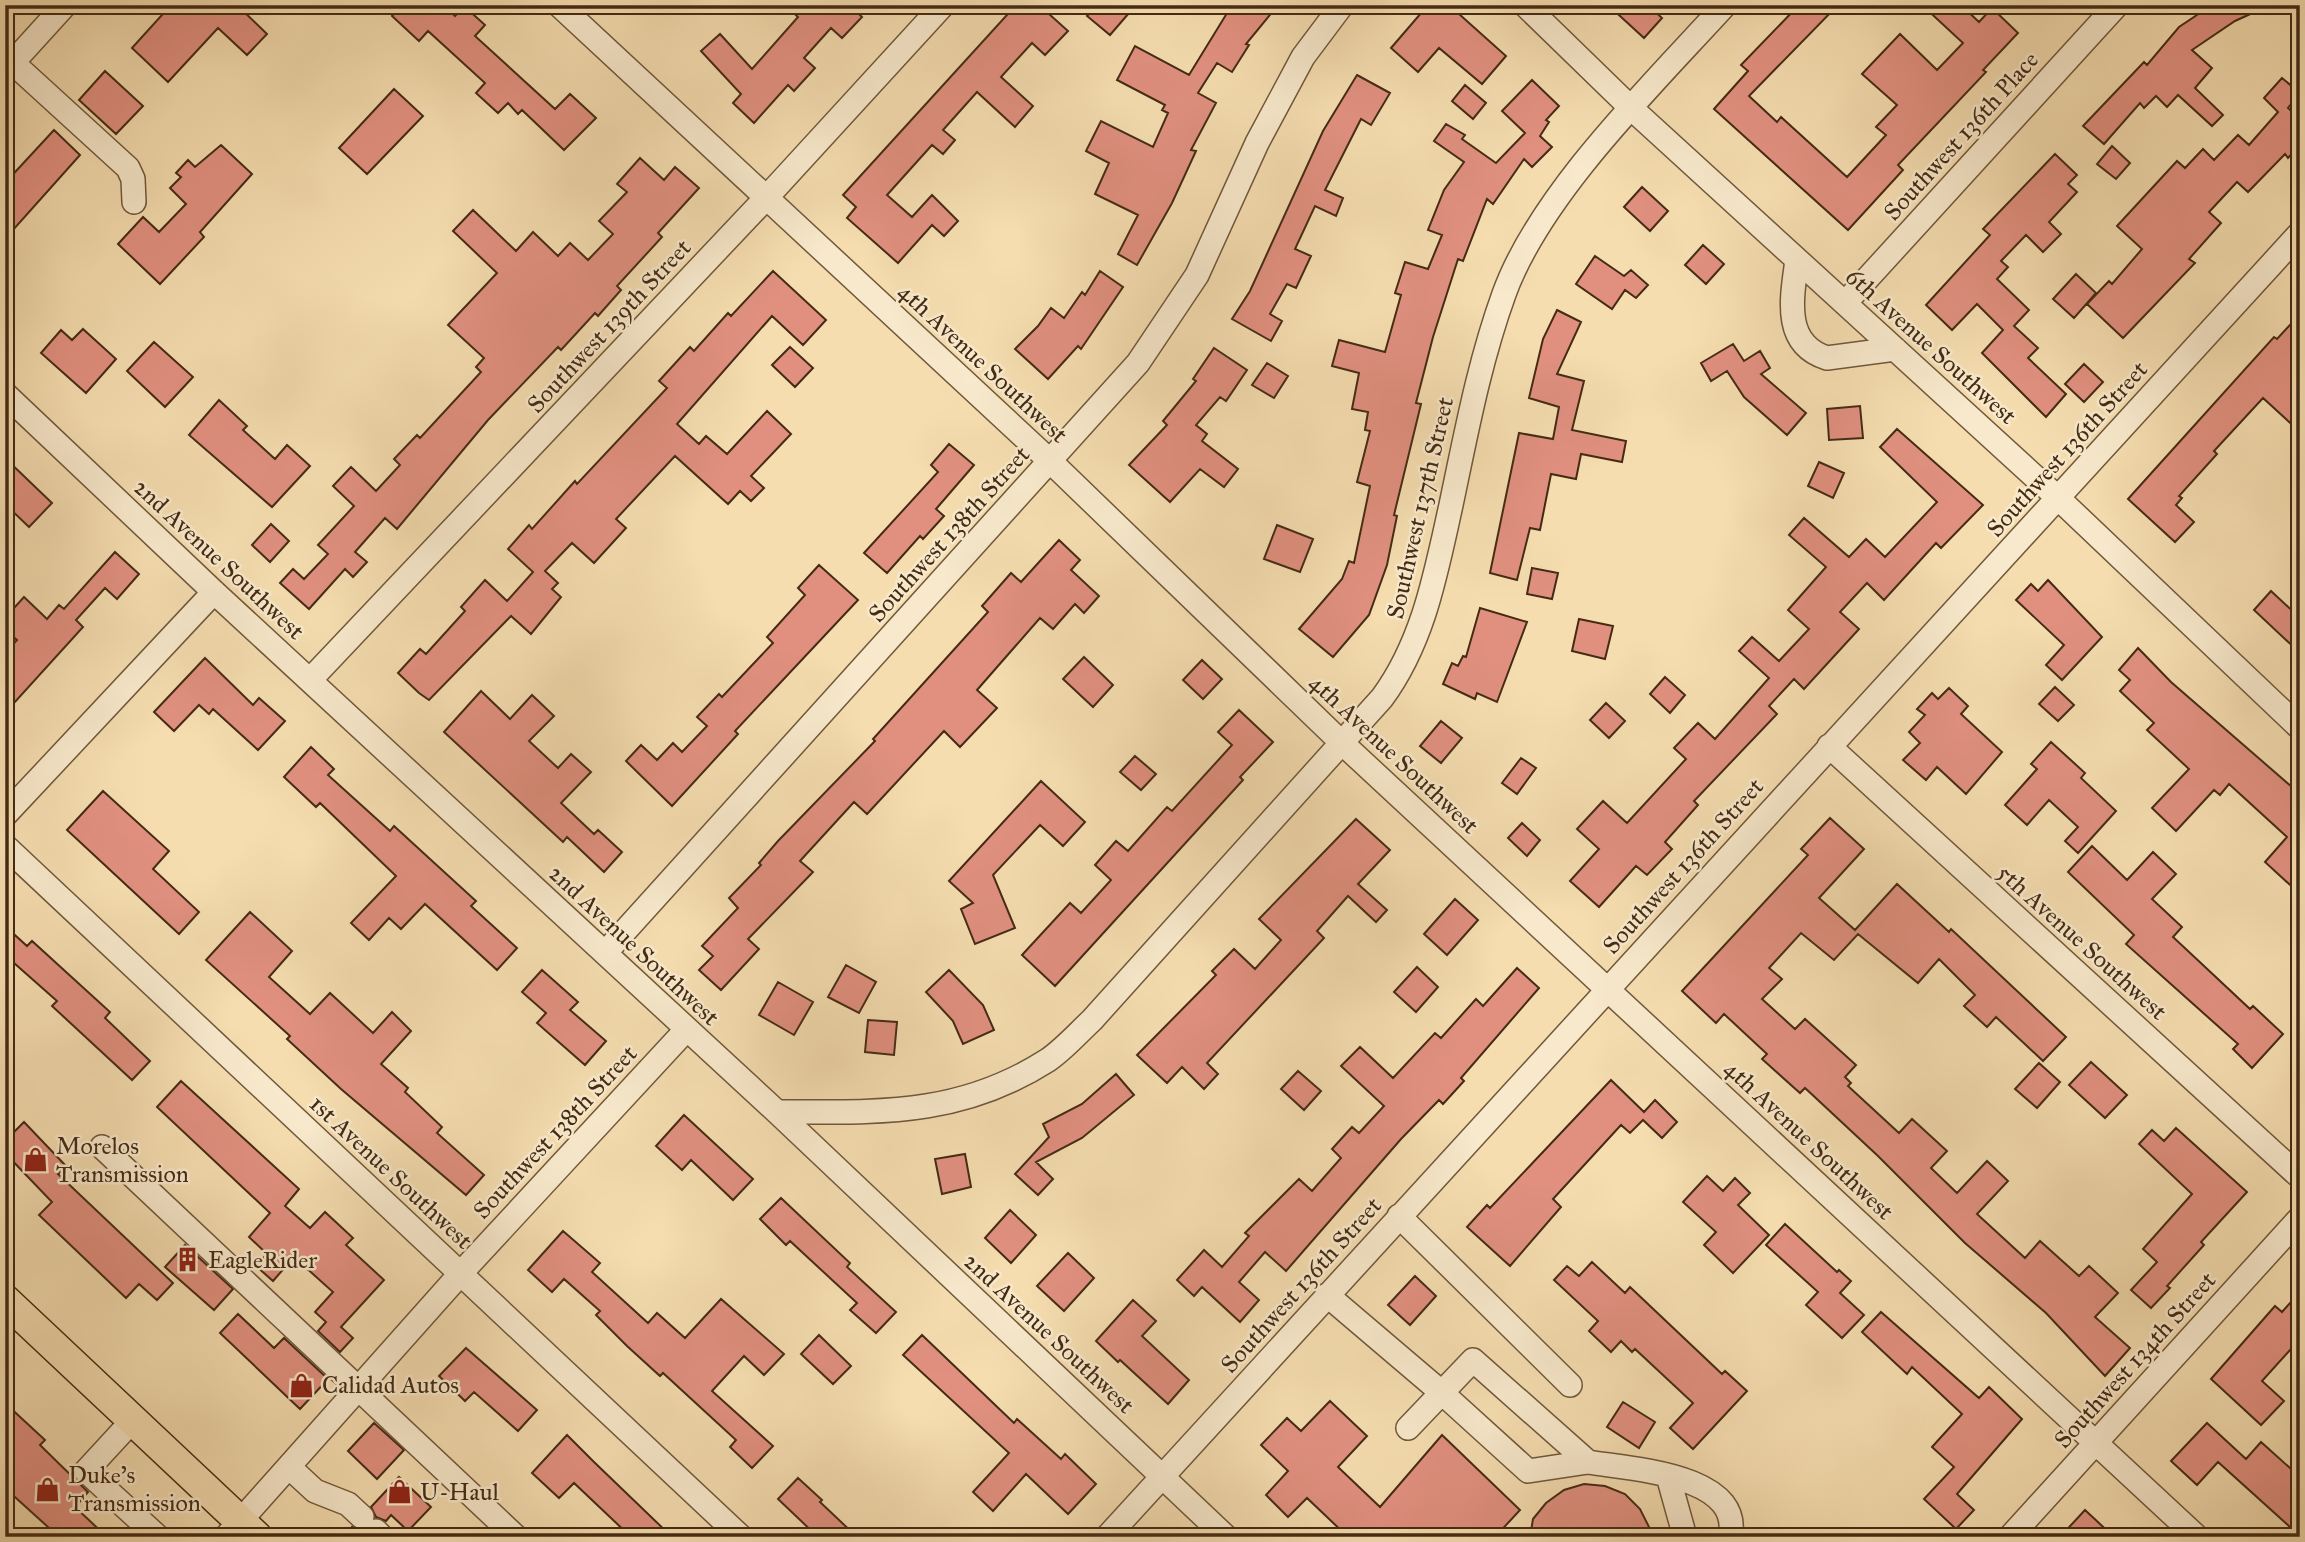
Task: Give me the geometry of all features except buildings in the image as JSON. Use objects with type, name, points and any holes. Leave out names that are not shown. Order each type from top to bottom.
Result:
[{"type":"main road","points":[[5,1300],[132,1420],[241,1532]]},
{"type":"street","points":[[65,5],[9,67],[128,168],[133,179],[134,202]]},
{"type":"street","name":"4th Avenue Southwest","points":[[559,5],[1050,461],[1341,742],[2197,1537]]},
{"type":"street","name":"Southwest 139th Street","points":[[310,680],[766,198],[943,5]]},
{"type":"street","name":"Southwest 138th Street","points":[[605,953],[1138,363],[1165,327],[1197,275],[1257,143],[1303,57],[1342,5]]},
{"type":"street","name":"6th Avenue Southwest","points":[[1525,5],[1631,108],[2058,498],[2299,727]]},
{"type":"street","name":"Southwest 137th Street","points":[[777,1112],[876,1112],[933,1107],[995,1088],[1050,1059],[1092,1020],[1382,698],[1413,648],[1432,590],[1479,372],[1505,291],[1558,197],[1631,108],[1725,5]]},
{"type":"street","name":"Southwest 136th Place","points":[[1845,303],[2117,5]]},
{"type":"street","name":"Southwest 136th Street","points":[[1107,1537],[2300,233]]},
{"type":"street","points":[[1797,260],[1792,318],[1805,344],[1817,355],[1827,358],[1895,349]]},
{"type":"street","name":"2nd Avenue Southwest","points":[[5,394],[214,592],[777,1112],[1226,1537]]},
{"type":"street","points":[[8,806],[214,592]]},
{"type":"street","name":"5th Avenue Southwest","points":[[1829,746],[2300,1177]]},
{"type":"street","name":"1st Avenue Southwest","points":[[5,846],[741,1537]]},
{"type":"street","name":"Southwest 138th Street","points":[[241,1532],[289,1467],[358,1388],[686,1030]]},
{"type":"street","points":[[102,1147],[516,1537]]},
{"type":"street","points":[[1399,1216],[1570,1385]]},
{"type":"street","name":"Southwest 134th Street","points":[[2010,1537],[2300,1218]]},
{"type":"street","points":[[1327,1295],[1441,1392],[1528,1471],[1588,1462],[1702,1485],[1723,1501],[1732,1525],[1730,1537]]},
{"type":"street","points":[[1408,1428],[1473,1360],[1588,1462]]},
{"type":"street","points":[[132,1420],[86,1471],[158,1537]]},
{"type":"street","points":[[289,1467],[315,1491],[348,1504],[373,1528]]},
{"type":"street","points":[[1668,1476],[1685,1537]]},
{"type":"place","name":"Morelos Transmission","points":[[36,1160]]},
{"type":"place","name":"EagleRider","points":[[188,1260]]},
{"type":"place","name":"Calidad Autos","points":[[302,1385]]},
{"type":"place","name":"Duke's Transmission","points":[[48,1489]]},
{"type":"place","name":"U-Haul","points":[[400,1492]]}]
